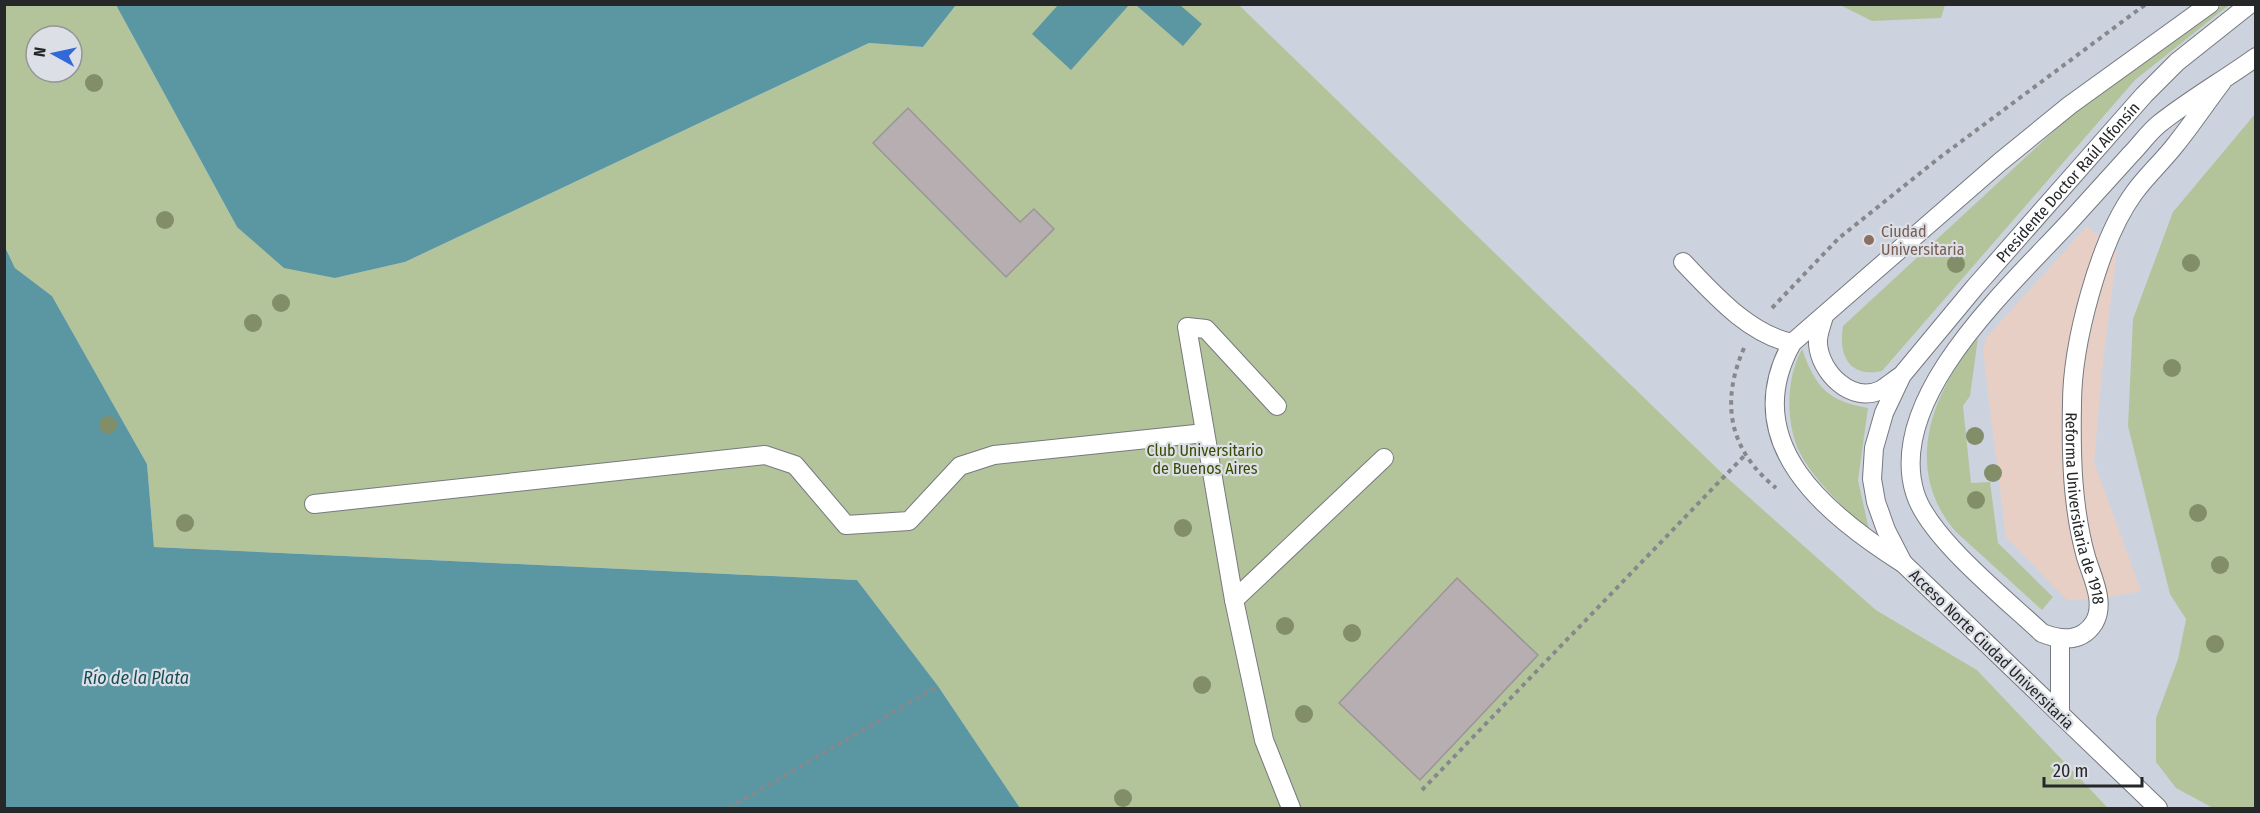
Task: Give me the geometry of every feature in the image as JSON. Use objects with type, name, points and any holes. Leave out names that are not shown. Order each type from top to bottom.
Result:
[{"type":"lane","points":[[1904,564],[1864,539],[1814,490],[1781,446],[1773,404],[1782,361],[1792,343],[2000,162],[2070,105],[2210,4]]},
{"type":"lane","name":"Presidente Doctor Raúl Alfonsín","points":[[1824,316],[1817,342],[1822,364],[1837,383],[1861,393],[1880,391],[1902,375],[1975,287],[2144,95],[2177,62],[2250,4]]},
{"type":"lane","name":"Reforma Universitaria de 1918","points":[[2222,82],[2175,145],[2133,194],[2104,251],[2083,316],[2072,400],[2072,458],[2076,509],[2086,556],[2099,599],[2094,622],[2078,637],[2060,639],[2042,633],[1937,534],[1923,514],[1914,492],[1911,465],[1912,439],[1923,406],[1944,366],[1972,328],[2157,125],[2256,57]]},
{"type":"lane","points":[[1683,262],[1728,307],[1777,340],[1792,343]]},
{"type":"lane","points":[[1277,406],[1206,328],[1187,327],[1234,600],[1264,740],[1291,808]]},
{"type":"lane","name":"Presidente Doctor Raúl Alfonsín","points":[[1902,375],[1884,413],[1874,448],[1872,478],[1876,502],[1886,530],[1904,564]]},
{"type":"lane","points":[[314,504],[765,455],[795,465],[846,525],[909,521],[960,466],[994,455],[1205,434]]},
{"type":"lane","points":[[1234,600],[1384,458]]},
{"type":"lane","name":"Acceso Norte Ciudad Universitaria","points":[[1904,564],[2158,808]]},
{"type":"lane","points":[[2060,639],[2060,714]]},
{"type":"path","points":[[1422,790],[1744,456]]},
{"type":"path","points":[[729,808],[938,686]]},
{"type":"shaded area","name":"Ciudad Universitaria","points":[[1239,5],[2255,5],[2255,808],[2108,808],[1977,670],[1876,610],[1724,475]]},
{"type":"shaded area","points":[[2087,226],[2117,251],[2103,360],[2094,462],[2141,591],[2099,599],[2067,600],[2006,537],[1983,352],[1986,338]]},
{"type":"green space","name":"Club Universitario de Buenos Aires","points":[[5,5],[116,5],[237,227],[335,278],[405,262],[869,43],[923,47],[956,5],[1239,5],[1724,475],[1876,610],[1977,670],[2108,808],[1020,808],[938,686],[857,580],[154,547],[147,464],[52,296],[15,268],[5,247]]},
{"type":"green space","points":[[1840,5],[1945,5],[1941,18],[1872,21]]},
{"type":"green space","points":[[2223,5],[2229,5],[2135,80],[1882,371],[1861,371],[1848,362],[1842,346],[1843,326],[2067,119]]},
{"type":"green space","points":[[2255,114],[2255,808],[2213,808],[2176,788],[2156,762],[2156,718],[2178,659],[2186,619],[2170,594],[2128,426],[2133,319],[2173,212]]},
{"type":"green space","points":[[1978,338],[1970,396],[1963,406],[1971,483],[1990,482],[1998,543],[2053,597],[2042,610],[1956,532],[1940,508],[1930,483],[1927,458],[1929,432],[1936,407],[1961,360]]},
{"type":"green space","points":[[1802,349],[1818,383],[1825,390],[1833,397],[1868,408],[1858,480],[1869,530],[1822,484],[1806,463],[1795,441],[1790,415],[1790,387]]},
{"type":"water","points":[[116,5],[956,5],[923,47],[869,43],[405,262],[335,278],[284,268],[237,227]]},
{"type":"water","points":[[1058,5],[1129,5],[1071,70],[1032,34]]},
{"type":"water","points":[[1136,5],[1180,5],[1202,24],[1183,46]]},
{"type":"water","name":"Río de la Plata","points":[[5,247],[15,268],[52,296],[147,464],[154,547],[857,580],[938,686],[1020,808],[5,808]]},
{"type":"building","points":[[908,108],[1020,222],[1034,209],[1054,229],[1006,277],[873,143]]},
{"type":"building","points":[[1457,578],[1538,655],[1420,780],[1339,703]]},
{"type":"place","name":"Ciudad Universitaria","points":[[1869,240]]}]
